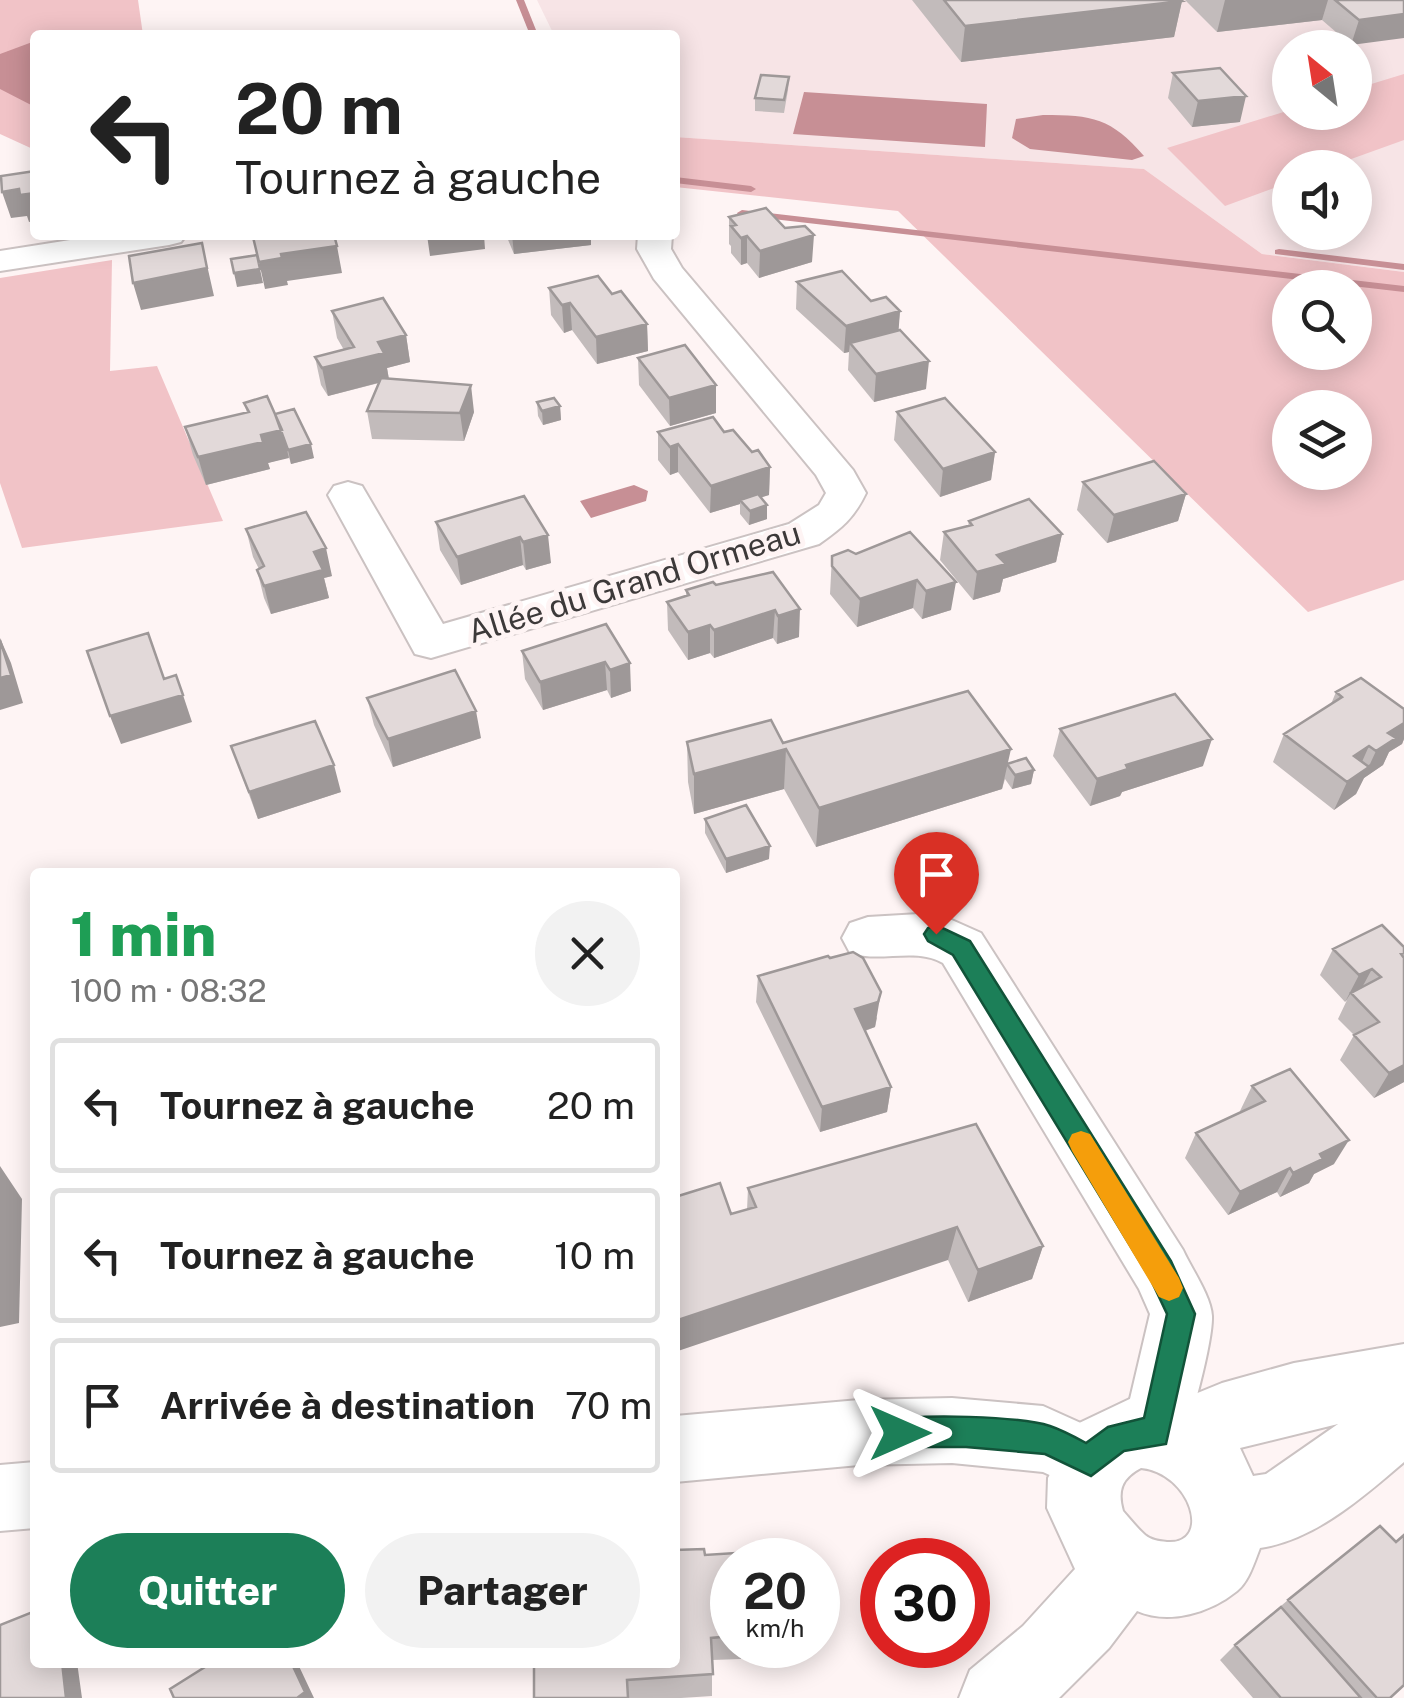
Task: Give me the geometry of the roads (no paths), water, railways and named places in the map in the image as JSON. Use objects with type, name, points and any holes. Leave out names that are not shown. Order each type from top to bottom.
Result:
[{"type":"street","points":[[0,261],[136,240]]},
{"type":"street","name":"Allée du Grand Ormeau","points":[[348,494],[431,643],[804,534],[836,513],[846,492],[834,470],[666,272],[654,250],[655,240]]},
{"type":"street","points":[[868,938],[936,934],[962,948],[1161,1270],[1181,1314],[1140,1444]]},
{"type":"street","points":[[680,1449],[966,1432],[1140,1444],[1196,1452],[1224,1492],[1229,1516],[1226,1540],[1215,1561],[1197,1575],[1172,1580],[1147,1578],[1123,1566],[1103,1548],[1086,1516],[1084,1481],[1140,1444],[1294,1398],[1404,1378]]},
{"type":"street","points":[[1229,1516],[1277,1509],[1340,1469],[1404,1416]]},
{"type":"street","points":[[0,1498],[30,1495]]},
{"type":"street","points":[[998,1698],[1046,1660],[1084,1620],[1123,1566]]},
{"type":"waterway","points":[[520,0],[532,30]]},
{"type":"waterway","points":[[680,181],[751,189]]},
{"type":"waterway","points":[[742,213],[1404,289]]},
{"type":"waterway","points":[[1279,252],[1404,267]]}]
